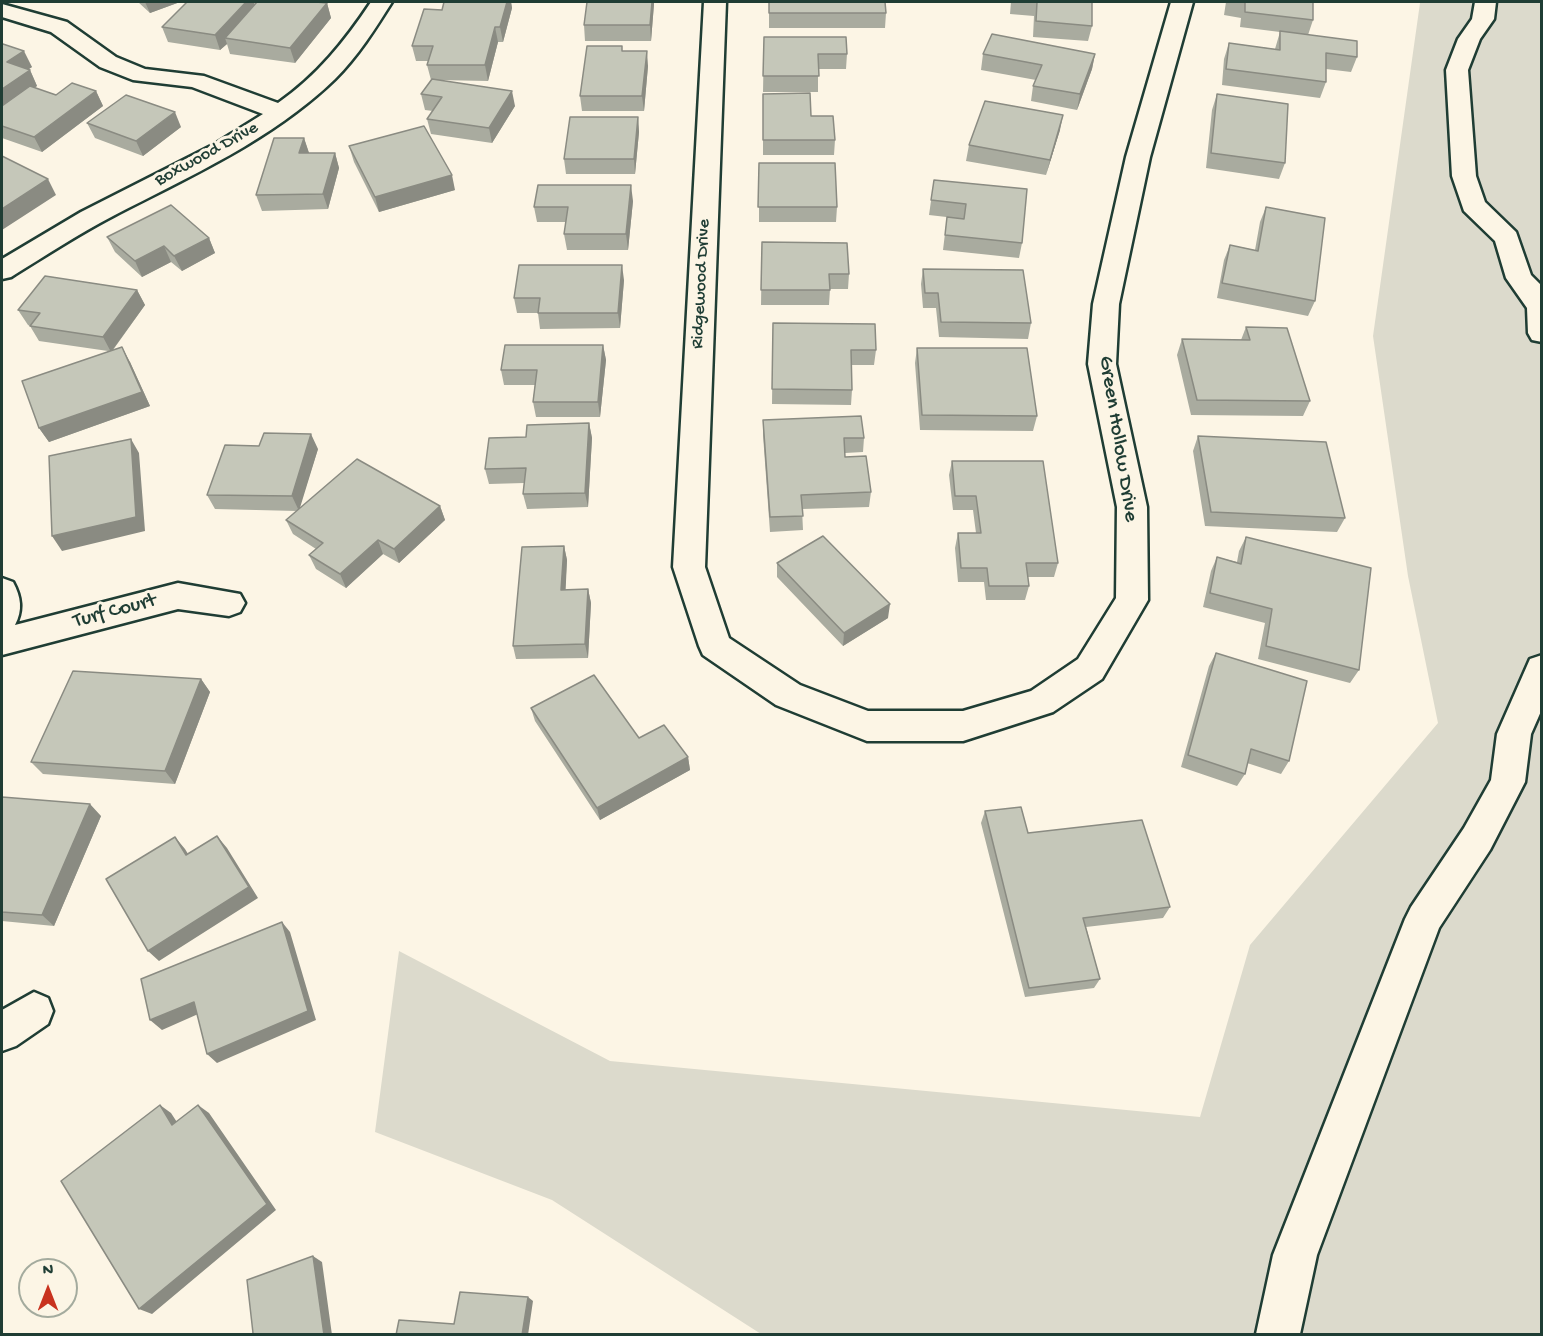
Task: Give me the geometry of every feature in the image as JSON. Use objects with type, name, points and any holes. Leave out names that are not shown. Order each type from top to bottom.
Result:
[{"type":"street","name":"Boxwood Drive","points":[[2,271],[100,213],[244,139],[326,78],[366,30],[381,2]]},
{"type":"street","name":"Ridgewood Drive","points":[[689,567],[715,2]]},
{"type":"street","name":"Green Hollow Drive","points":[[689,567],[715,646],[788,695],[867,726],[963,726],[1041,702],[1090,669],[1132,600],[1132,507],[1102,364],[1106,304],[1138,157],[1182,2]]},
{"type":"street","points":[[1485,2],[1483,19],[1469,39],[1457,70],[1464,177],[1473,205],[1507,238],[1519,278],[1530,290],[1540,308],[1542,333]]},
{"type":"street","points":[[2,10],[59,27],[108,62],[141,75],[195,81],[279,112]]},
{"type":"street","points":[[2,591],[5,606],[2,619]]},
{"type":"street","name":"Turf Court","points":[[2,642],[178,596],[230,603]]},
{"type":"street","points":[[1278,1335],[1296,1255],[1424,919],[1477,839],[1508,782],[1514,734],[1542,669]]},
{"type":"street","points":[[2,1032],[34,1011]]},
{"type":"shaded area","points":[[1541,2],[1541,1334],[761,1334],[552,1200],[375,1132],[399,951],[610,1061],[1200,1117],[1250,945],[1438,723],[1408,576],[1373,336],[1420,3]]},
{"type":"building","points":[[187,2],[246,2],[215,35],[162,27]]},
{"type":"building","points":[[257,2],[327,3],[290,48],[225,38]]},
{"type":"building","points":[[444,2],[507,2],[500,27],[495,27],[485,65],[427,65],[433,46],[412,46],[424,9],[442,10]]},
{"type":"building","points":[[587,2],[652,2],[650,25],[584,25]]},
{"type":"building","points":[[769,2],[885,2],[886,13],[769,13]]},
{"type":"building","points":[[1037,2],[1092,2],[1092,26],[1036,21]]},
{"type":"building","points":[[1245,2],[1313,2],[1313,20],[1245,12]]},
{"type":"building","points":[[1280,31],[1357,41],[1357,57],[1326,53],[1326,82],[1226,69],[1229,43],[1280,50]]},
{"type":"building","points":[[992,34],[1095,54],[1080,94],[1033,86],[1042,65],[983,54]]},
{"type":"building","points":[[764,37],[846,37],[847,54],[818,54],[819,76],[763,76]]},
{"type":"building","points":[[2,45],[24,51],[7,62],[30,70],[2,89]]},
{"type":"building","points":[[587,46],[622,46],[622,51],[647,51],[642,96],[580,96]]},
{"type":"building","points":[[432,79],[512,91],[489,128],[427,119],[442,97],[421,94]]},
{"type":"building","points":[[72,83],[96,91],[34,137],[2,126],[2,106],[30,86],[56,95]]},
{"type":"building","points":[[810,93],[811,116],[833,116],[835,140],[763,140],[763,94]]},
{"type":"building","points":[[1217,94],[1288,104],[1285,163],[1211,153]]},
{"type":"building","points":[[126,95],[175,112],[136,141],[87,123]]},
{"type":"building","points":[[985,101],[1063,115],[1050,160],[969,145]]},
{"type":"building","points":[[570,117],[638,117],[634,159],[564,159]]},
{"type":"building","points":[[424,126],[452,175],[375,197],[349,146]]},
{"type":"building","points":[[274,138],[304,138],[299,153],[335,153],[323,194],[256,195]]},
{"type":"building","points":[[2,156],[48,179],[2,209]]},
{"type":"building","points":[[759,163],[835,163],[837,207],[758,207]]},
{"type":"building","points":[[934,180],[1027,189],[1022,243],[945,235],[947,217],[964,219],[966,204],[931,200]]},
{"type":"building","points":[[538,185],[631,185],[626,234],[564,234],[568,207],[534,207]]},
{"type":"building","points":[[171,205],[209,238],[174,256],[164,246],[135,261],[107,237]]},
{"type":"building","points":[[1266,207],[1325,218],[1315,301],[1222,283],[1230,245],[1258,251]]},
{"type":"building","points":[[762,242],[847,243],[849,274],[829,274],[830,290],[761,290]]},
{"type":"building","points":[[519,265],[622,265],[618,313],[538,313],[540,298],[514,298]]},
{"type":"building","points":[[923,269],[1023,270],[1031,323],[941,322],[938,293],[925,293]]},
{"type":"building","points":[[45,276],[137,290],[103,337],[30,326],[40,313],[18,310]]},
{"type":"building","points":[[773,323],[875,324],[876,350],[851,350],[852,390],[772,389]]},
{"type":"building","points":[[1246,327],[1287,328],[1310,401],[1197,400],[1182,339],[1250,340]]},
{"type":"building","points":[[505,345],[603,345],[598,402],[533,402],[537,370],[501,370]]},
{"type":"building","points":[[122,347],[142,392],[39,428],[22,381]]},
{"type":"building","points":[[917,348],[1027,348],[1037,416],[922,415]]},
{"type":"building","points":[[861,416],[864,438],[844,438],[845,457],[866,456],[871,492],[801,495],[803,516],[770,517],[763,420]]},
{"type":"building","points":[[589,423],[585,493],[523,494],[526,468],[485,469],[489,438],[526,437],[527,425]]},
{"type":"building","points":[[264,433],[311,434],[292,496],[207,495],[225,445],[259,446]]},
{"type":"building","points":[[1198,436],[1326,442],[1345,518],[1211,512]]},
{"type":"building","points":[[131,439],[136,517],[52,536],[49,456]]},
{"type":"building","points":[[357,459],[440,506],[394,549],[378,540],[340,574],[309,555],[323,543],[286,520]]},
{"type":"building","points":[[952,461],[1043,461],[1058,563],[1026,563],[1029,586],[989,586],[987,568],[961,568],[958,533],[981,533],[976,496],[955,496]]},
{"type":"building","points":[[823,536],[890,604],[844,633],[777,563]]},
{"type":"building","points":[[1246,537],[1371,568],[1359,670],[1266,646],[1272,609],[1210,593],[1217,557],[1241,564]]},
{"type":"building","points":[[564,546],[561,590],[588,589],[585,644],[513,646],[522,547]]},
{"type":"building","points":[[1216,653],[1307,681],[1289,761],[1251,749],[1245,774],[1188,755]]},
{"type":"building","points":[[73,671],[201,679],[165,771],[31,762]]},
{"type":"building","points":[[594,675],[639,738],[664,725],[688,757],[597,808],[531,708]]},
{"type":"building","points":[[2,797],[90,804],[42,915],[2,912]]},
{"type":"building","points":[[1021,807],[1028,833],[1142,820],[1170,907],[1083,918],[1100,979],[1029,988],[985,811]]},
{"type":"building","points":[[217,836],[249,887],[148,951],[106,879],[175,837],[186,855]]},
{"type":"building","points":[[282,922],[308,1011],[207,1054],[194,1002],[150,1020],[141,979]]},
{"type":"building","points":[[160,1105],[172,1125],[198,1105],[267,1204],[139,1309],[61,1181]]},
{"type":"building","points":[[313,1256],[324,1335],[250,1335],[253,1333],[247,1280]]},
{"type":"building","points":[[460,1292],[528,1297],[522,1335],[396,1335],[399,1320],[454,1324]]}]
